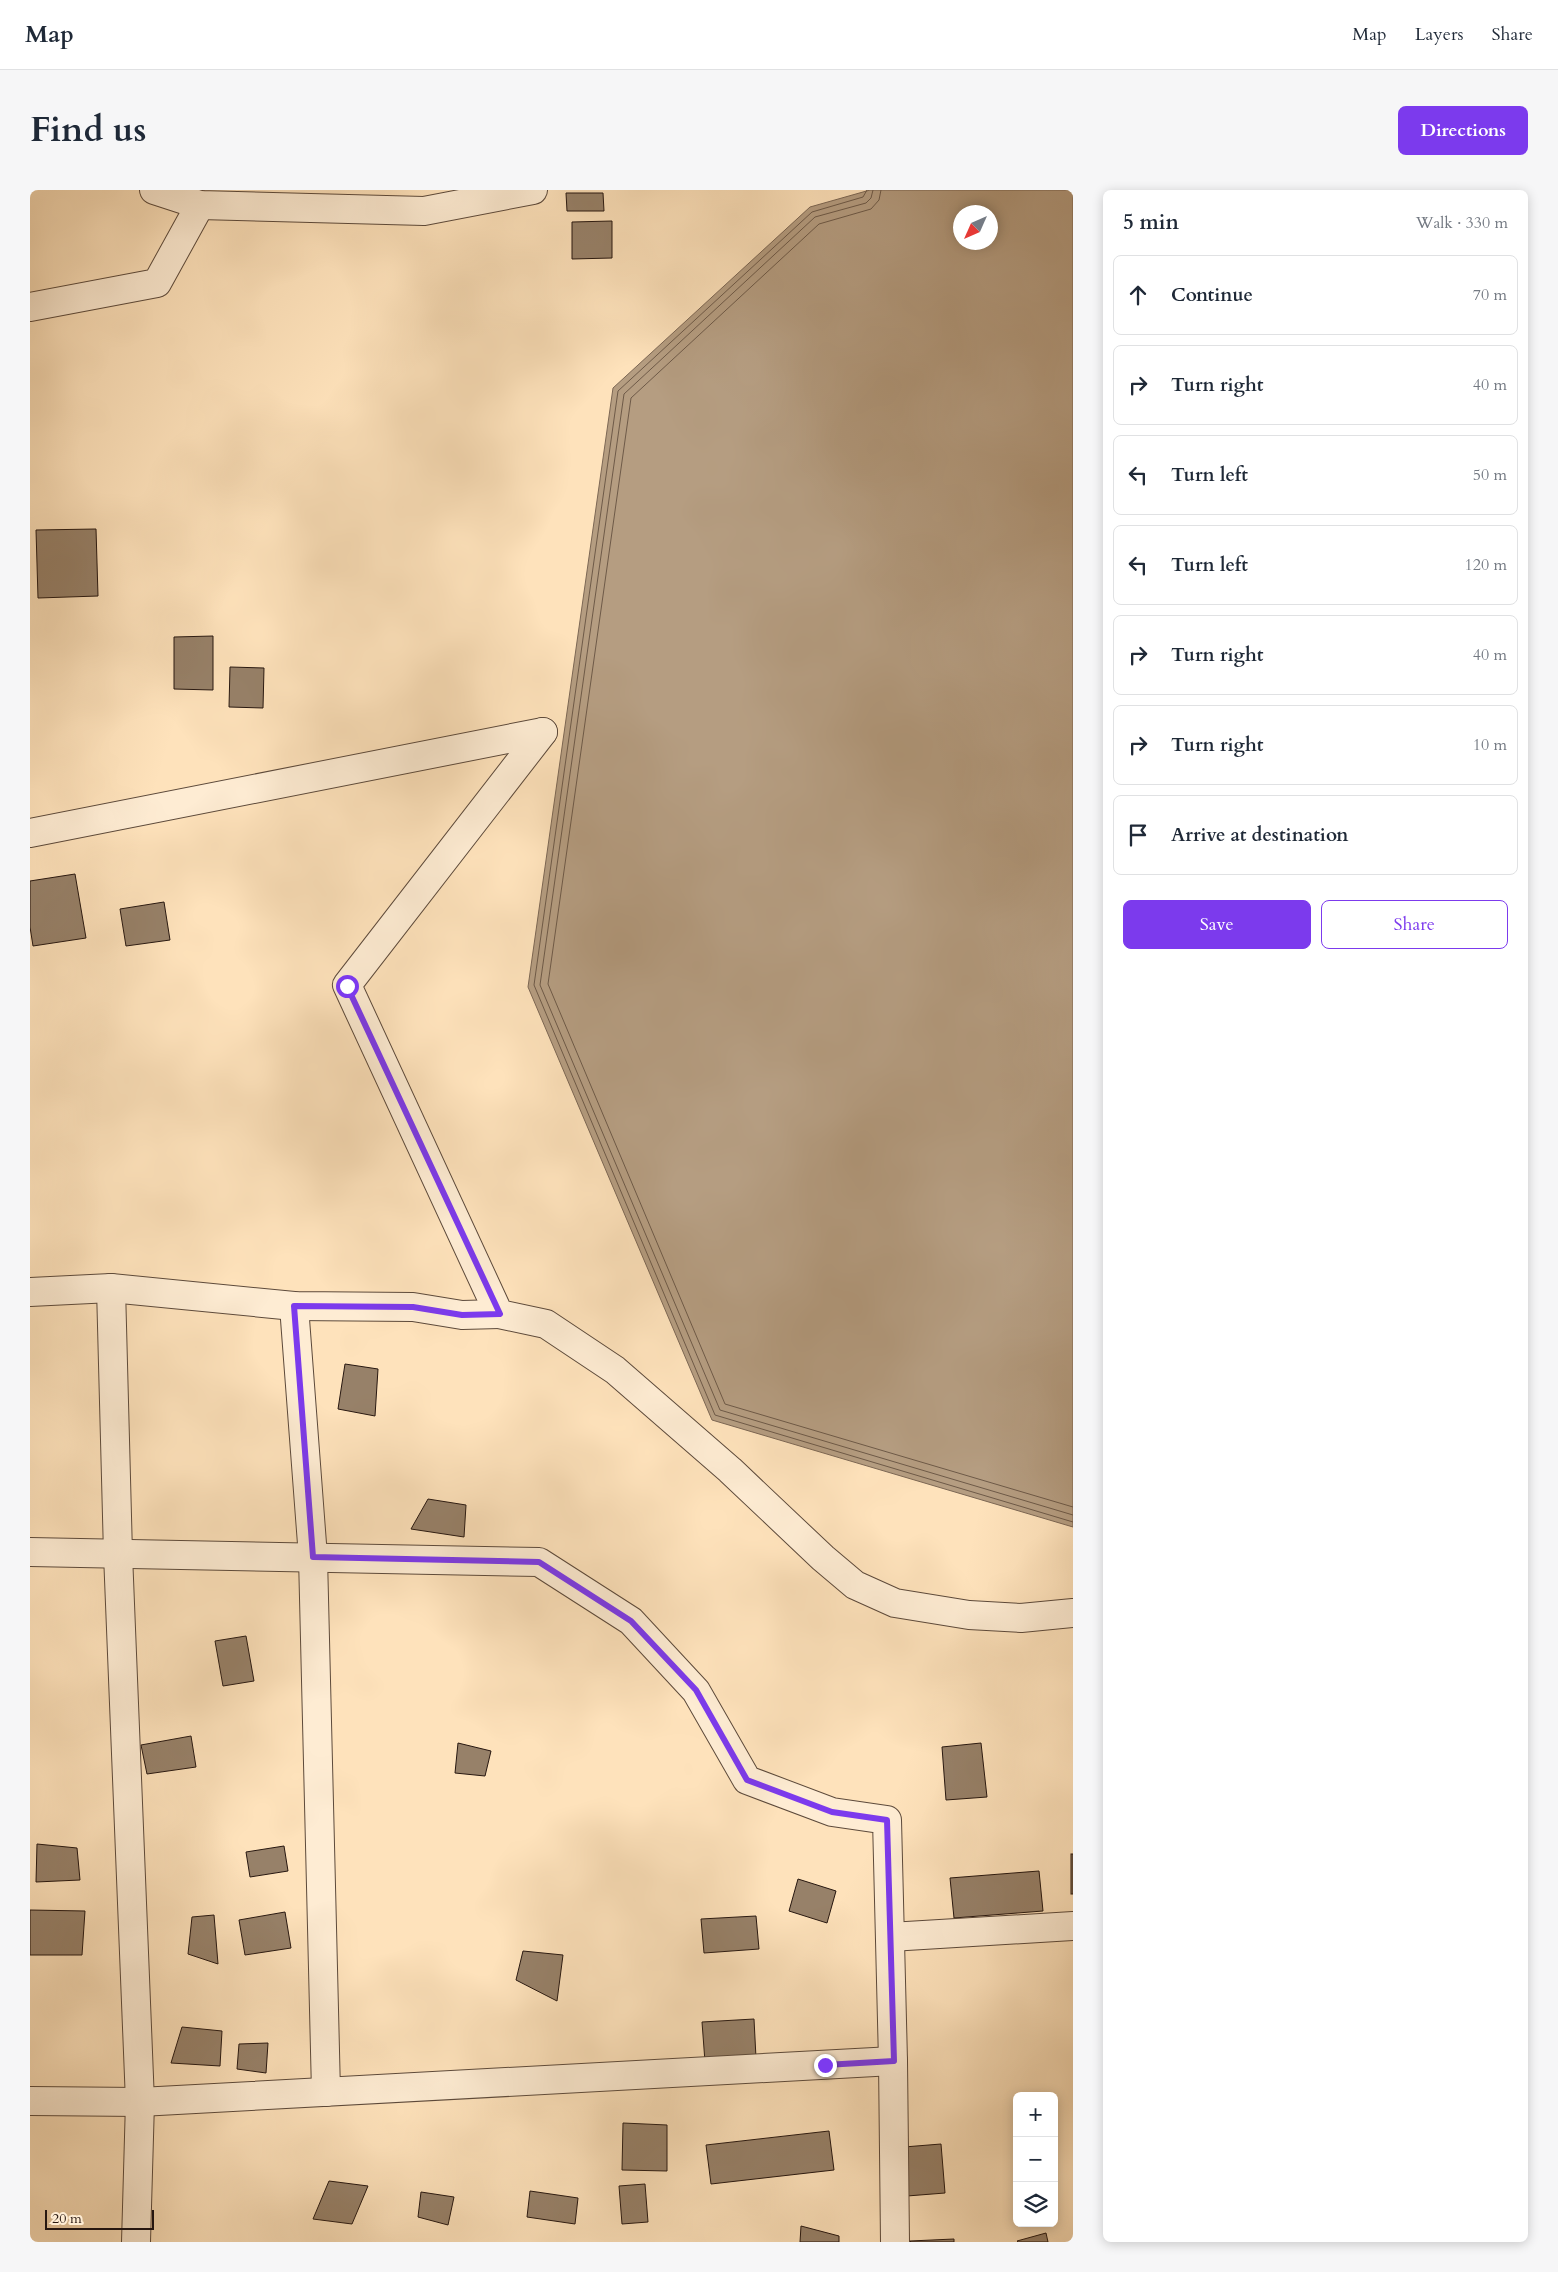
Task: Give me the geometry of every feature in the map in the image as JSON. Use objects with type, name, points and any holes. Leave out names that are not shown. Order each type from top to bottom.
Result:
[{"type":"street","points":[[154,190],[200,205],[424,211],[533,190]]},
{"type":"street","points":[[30,307],[157,283],[200,205]]},
{"type":"street","points":[[30,833],[543,732],[347,986],[500,1314]]},
{"type":"street","points":[[30,1292],[111,1288],[294,1306],[413,1307],[462,1315],[500,1314],[546,1324],[615,1370],[730,1470],[823,1558],[855,1585],[895,1603],[969,1615],[1021,1618],[1073,1613]]},
{"type":"street","points":[[111,1288],[118,1554],[140,2102],[136,2242]]},
{"type":"street","points":[[294,1306],[313,1557],[326,2092]]},
{"type":"street","points":[[30,1552],[539,1562],[631,1621],[696,1690],[747,1780],[832,1812],[887,1820],[894,2061],[895,2242]]},
{"type":"street","points":[[890,1937],[1073,1926]]},
{"type":"street","points":[[30,2101],[140,2102],[894,2061]]},
{"type":"water","points":[[870,190],[1073,190],[1073,1527],[712,1420],[528,987],[613,388],[810,207]]},
{"type":"building","points":[[566,193],[603,193],[604,211],[567,211]]},
{"type":"building","points":[[612,221],[612,258],[572,259],[572,222]]},
{"type":"building","points":[[96,529],[98,596],[38,598],[36,530]]},
{"type":"building","points":[[213,636],[213,690],[174,689],[174,637]]},
{"type":"building","points":[[230,667],[264,668],[263,708],[229,707]]},
{"type":"building","points":[[75,874],[86,938],[33,946],[30,927],[30,881]]},
{"type":"building","points":[[164,902],[170,940],[126,946],[120,909]]},
{"type":"building","points":[[345,1364],[378,1369],[375,1416],[338,1409]]},
{"type":"building","points":[[428,1499],[466,1505],[464,1537],[411,1529]]},
{"type":"building","points":[[246,1636],[254,1681],[223,1686],[215,1641]]},
{"type":"building","points":[[191,1736],[196,1767],[147,1774],[141,1745]]},
{"type":"building","points":[[458,1743],[491,1751],[485,1776],[455,1773]]},
{"type":"building","points":[[981,1743],[987,1797],[946,1800],[942,1747]]},
{"type":"building","points":[[37,1844],[77,1848],[80,1880],[36,1882]]},
{"type":"building","points":[[284,1846],[288,1871],[250,1877],[246,1852]]},
{"type":"building","points":[[1071,1854],[1073,1854],[1073,1894],[1071,1894]]},
{"type":"building","points":[[1039,1871],[1043,1911],[954,1918],[950,1878]]},
{"type":"building","points":[[798,1879],[836,1891],[827,1923],[789,1911]]},
{"type":"building","points":[[30,1910],[85,1911],[82,1955],[30,1955]]},
{"type":"building","points":[[285,1912],[291,1948],[245,1955],[239,1920]]},
{"type":"building","points":[[214,1915],[218,1964],[188,1954],[192,1917]]},
{"type":"building","points":[[756,1916],[759,1949],[704,1953],[701,1919]]},
{"type":"building","points":[[523,1951],[563,1955],[557,2001],[516,1980]]},
{"type":"building","points":[[754,2019],[756,2058],[705,2062],[702,2022]]},
{"type":"building","points":[[182,2027],[222,2031],[220,2066],[171,2063]]},
{"type":"building","points":[[268,2043],[266,2073],[237,2069],[239,2044]]},
{"type":"building","points":[[623,2123],[667,2125],[667,2171],[622,2170]]},
{"type":"building","points":[[829,2131],[834,2170],[711,2184],[706,2145]]},
{"type":"building","points":[[941,2144],[945,2193],[907,2196],[904,2147]]},
{"type":"building","points":[[329,2181],[368,2186],[352,2224],[313,2219]]},
{"type":"building","points":[[645,2184],[648,2222],[622,2224],[619,2186]]},
{"type":"building","points":[[530,2191],[578,2198],[575,2224],[527,2217]]},
{"type":"building","points":[[421,2192],[454,2197],[448,2225],[418,2217]]},
{"type":"building","points":[[801,2226],[839,2236],[839,2242],[800,2242]]},
{"type":"building","points":[[1046,2233],[1048,2242],[1017,2241]]},
{"type":"building","points":[[954,2239],[954,2242],[910,2241]]},
{"type":"route","points":[[347,986],[500,1314],[462,1315],[413,1307],[294,1306],[313,1557],[539,1562],[631,1621],[696,1690],[747,1780],[832,1812],[887,1820],[894,2061],[825,2065]]}]
